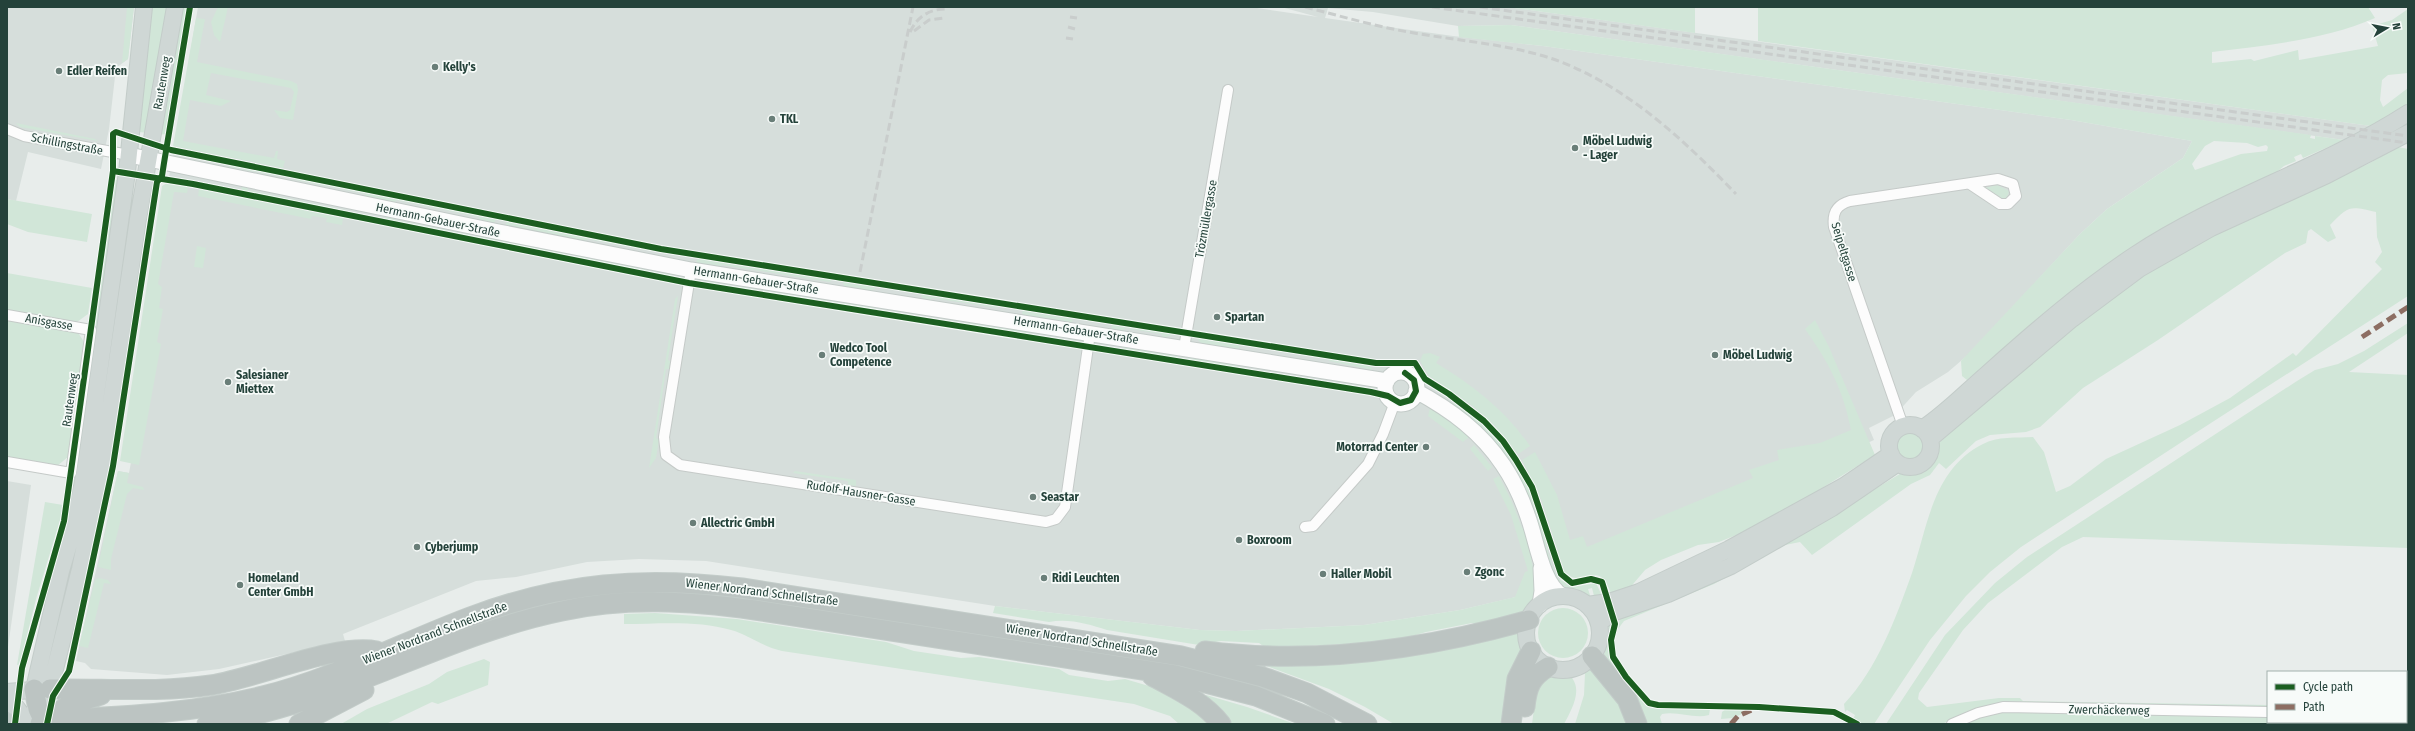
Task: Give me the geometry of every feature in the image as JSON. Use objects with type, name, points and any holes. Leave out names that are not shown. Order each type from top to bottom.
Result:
[{"type":"highway","name":"Wiener Nordrand Schnellstraße","points":[[64,719],[157,714],[217,706],[298,685],[469,618],[548,593],[610,583],[642,581],[706,583],[742,588],[1181,656],[1263,677],[1307,693],[1367,724]]},
{"type":"highway","name":"Wiener Nordrand Schnellstraße","points":[[207,724],[280,709],[524,620],[591,605],[657,601],[688,602],[754,610],[1140,670],[1217,684],[1256,696],[1325,724]]},
{"type":"highway","points":[[1181,656],[1201,650],[1268,656],[1358,652],[1445,640],[1534,613]]},
{"type":"highway","points":[[35,722],[42,689],[119,689],[212,685],[332,655],[366,649],[384,652]]},
{"type":"highway","points":[[1512,724],[1517,679],[1531,651]]},
{"type":"highway","points":[[1592,656],[1627,699],[1637,724]]},
{"type":"highway","points":[[1524,724],[1529,683],[1537,674],[1548,667]]},
{"type":"highway","points":[[1140,670],[1192,698],[1204,707],[1221,724]]},
{"type":"highway","points":[[299,724],[373,686],[376,674]]},
{"type":"highway","points":[[35,722],[69,704],[119,689]]},
{"type":"main road","name":"Rautenweg","points":[[42,689],[59,579],[74,527],[86,466],[129,155],[144,7]]},
{"type":"main road","name":"Rautenweg","points":[[42,689],[80,569],[102,464],[126,291],[175,7]]},
{"type":"main road","points":[[1926,434],[1958,402],[2071,302],[2136,254],[2199,219],[2346,150],[2408,113]]},
{"type":"main road","points":[[1926,434],[2077,315],[2139,269],[2211,228],[2327,175],[2408,133]]},
{"type":"main road","points":[[1913,425],[1926,434],[1930,452],[1922,463],[1910,467],[1894,458],[1890,440],[1897,429],[1903,426],[1913,425]]},
{"type":"main road","points":[[1587,605],[1609,602],[1639,592],[1704,561],[1894,458]]},
{"type":"main road","points":[[1599,623],[1612,613],[1668,594],[1731,566],[1832,508],[1894,458]]},
{"type":"main road","points":[[1563,596],[1576,598],[1587,605],[1599,623],[1600,634],[1598,646],[1592,656],[1575,668],[1562,670],[1548,667],[1538,660],[1531,651],[1527,641],[1534,613],[1552,598],[1563,596]]},
{"type":"main road","points":[[7,692],[42,689]]},
{"type":"main road","points":[[7,702],[35,722]]},
{"type":"street","name":"Trözmüllergasse","points":[[1184,348],[1228,90]]},
{"type":"street","name":"Schillingstraße","points":[[7,129],[24,136],[129,155]]},
{"type":"street","name":"Hermann-Gebauer-Straße","points":[[129,155],[692,270],[1387,380]]},
{"type":"street","name":"Seipeltgasse","points":[[1903,426],[1834,227],[1834,213],[1838,207],[1850,201],[1970,184]]},
{"type":"street","name":"Rudolf-Hausner-Gasse","points":[[692,270],[664,437],[666,456],[680,465],[696,468],[1046,522],[1056,519],[1065,507],[1090,333]]},
{"type":"street","name":"Anisgasse","points":[[7,315],[91,330]]},
{"type":"street","name":"Rautenweg","points":[[7,462],[71,473],[91,330]]},
{"type":"street","points":[[1394,373],[1405,373],[1414,380],[1416,391],[1411,400],[1400,403],[1395,402],[1386,392],[1387,380],[1394,373]]},
{"type":"street","points":[[1416,391],[1460,418],[1478,434],[1504,466],[1518,491],[1540,559],[1556,590],[1563,596]]},
{"type":"street","points":[[1305,527],[1313,526],[1368,464],[1383,434],[1395,402]]},
{"type":"street","points":[[1534,613],[1542,591],[1540,559]]},
{"type":"street","name":"Zwerchäckerweg","points":[[1952,724],[1978,713],[2003,707],[2267,712]]},
{"type":"shaded area","points":[[7,7],[134,7],[128,59],[116,68],[109,129],[101,169],[28,152],[16,201],[7,199]]},
{"type":"shaded area","points":[[198,7],[1250,7],[1318,17],[1281,7],[1507,7],[2371,126],[2344,140],[1511,25],[1458,26],[1373,12],[1328,8],[1325,18],[1453,36],[1543,46],[2071,120],[2192,141],[2183,158],[2107,209],[2080,234],[1969,354],[1948,372],[1916,392],[1895,415],[1869,428],[1874,440],[1592,567],[1516,597],[1460,610],[1364,625],[1236,631],[1200,630],[995,606],[706,561],[639,559],[587,562],[516,577],[476,581],[343,634],[345,641],[219,669],[167,675],[91,669],[85,663],[76,661],[118,471],[129,473],[137,431],[152,277]]},
{"type":"shaded area","points":[[7,481],[31,485],[7,654]]},
{"type":"green space","points":[[127,7],[134,7],[128,59],[122,63]]},
{"type":"green space","points":[[152,7],[168,7],[148,133],[139,132]]},
{"type":"green space","points":[[180,7],[187,7],[166,134],[158,135]]},
{"type":"green space","points":[[218,7],[228,7],[220,42],[214,35],[211,22]]},
{"type":"green space","points":[[1507,7],[1695,8],[1695,33]]},
{"type":"green space","points":[[1758,7],[2368,7],[2375,18],[2336,32],[2316,37],[2212,52],[2212,63],[2251,59],[2254,61],[2298,50],[2299,60],[2378,46],[2372,26],[2392,20],[2408,9],[2408,73],[2388,75],[2382,80],[2380,100],[2383,107],[2408,88],[2408,105],[2371,126],[1758,41]]},
{"type":"green space","points":[[196,18],[205,19],[197,62],[291,81],[297,84],[298,90],[293,120],[280,118],[274,110],[287,112],[290,110],[294,92],[291,88],[211,73],[206,95],[231,101],[221,106],[190,100],[183,141],[274,158],[276,151],[278,151],[277,159],[285,161],[283,168],[173,146]]},
{"type":"green space","points":[[1511,25],[2311,135],[2310,138],[2315,139],[2315,136],[2344,140],[2303,158],[2301,154],[2294,157],[2296,161],[2284,166],[2272,176],[2117,258],[2099,270],[1967,380],[1962,376],[1961,361],[2080,234],[2107,209],[2183,158],[2192,141],[2071,120],[1543,46],[1459,37],[1458,26]],"holes":[[[2214,141],[2247,143],[2258,147],[2266,145],[2268,147],[2267,151],[2241,154],[2195,170],[2192,164],[2205,146]]]},
{"type":"green space","points":[[16,123],[95,139],[98,141],[20,127]]},
{"type":"green space","points":[[2398,147],[2408,149],[2408,296],[2021,547],[1990,572],[1966,596],[1930,640],[1874,724],[1851,724],[1855,715],[1847,710],[1845,712],[1844,704],[1856,690],[1876,659],[1892,625],[1912,573],[1928,518],[1943,483],[1953,468],[1966,455],[1989,441],[2007,438],[2033,437],[2044,452],[2056,492],[2070,486],[2106,459],[2180,425],[2230,398],[2293,353],[2296,356],[2382,269],[2375,262],[2382,252],[2377,237],[2376,212],[2355,208],[2346,211],[2330,225],[2336,238],[2328,242],[2311,229],[2308,231],[2306,243],[2285,253],[2158,340],[2083,388],[2040,427],[2026,432],[1990,435],[1976,441],[1946,469],[1939,463],[1930,475],[1911,484],[1812,555],[1800,542],[1785,545],[1714,584],[1624,621],[1618,629],[1615,639],[1617,661],[1613,646],[1620,621],[1619,616],[1798,536],[1903,472],[1915,472],[1926,468],[1936,454],[1938,444],[1968,416],[2104,301],[2174,256],[2245,220],[2368,164]]},
{"type":"green space","points":[[230,163],[282,174],[278,176],[229,167]]},
{"type":"green space","points":[[295,176],[497,217],[494,223],[480,221],[479,217],[396,200],[395,203],[365,197],[366,194],[296,180]]},
{"type":"green space","points":[[115,180],[118,180],[99,333],[69,518],[57,554],[67,521],[81,433]]},
{"type":"green space","points":[[167,183],[188,187],[187,193],[174,192],[158,284],[162,287],[159,308],[163,309],[157,342],[161,344],[139,465],[120,461],[162,186]]},
{"type":"green space","points":[[242,185],[248,187],[248,190],[345,210],[344,213],[241,192]]},
{"type":"green space","points":[[1997,185],[2009,191],[2007,198],[2001,199],[1985,188]]},
{"type":"green space","points":[[199,189],[343,218],[342,225],[326,222],[327,218],[312,216],[311,219],[198,196]]},
{"type":"green space","points":[[7,199],[92,214],[87,242],[28,232],[7,224]]},
{"type":"green space","points":[[387,215],[392,216],[392,219],[475,236],[476,233],[564,252],[565,257],[385,221]]},
{"type":"green space","points":[[507,219],[652,248],[651,251],[587,239],[585,242],[506,225]]},
{"type":"green space","points":[[197,246],[206,248],[203,268],[194,267]]},
{"type":"green space","points":[[139,251],[143,252],[112,460],[109,458]]},
{"type":"green space","points":[[578,254],[584,257],[662,273],[663,271],[671,273],[678,280],[574,259]]},
{"type":"green space","points":[[698,256],[833,278],[830,282],[722,265],[720,268],[696,264]]},
{"type":"green space","points":[[7,273],[92,288],[88,314],[77,322],[7,310]]},
{"type":"green space","points":[[718,280],[718,284],[757,289],[756,293],[703,285],[704,283]]},
{"type":"green space","points":[[842,280],[876,285],[875,289],[870,292],[845,288]]},
{"type":"green space","points":[[766,291],[810,298],[810,301],[765,295]]},
{"type":"green space","points":[[920,292],[998,305],[998,308],[932,298],[931,301],[922,298]]},
{"type":"green space","points":[[678,296],[668,360],[670,361],[670,369],[666,369],[656,438],[659,440],[656,458],[649,468],[675,299]]},
{"type":"green space","points":[[817,299],[842,303],[843,299],[873,305],[872,308],[880,309],[882,313],[817,303]]},
{"type":"green space","points":[[1023,308],[1073,317],[1072,322],[1022,315]]},
{"type":"green space","points":[[7,319],[77,331],[84,342],[68,457],[57,466],[7,458]]},
{"type":"green space","points":[[1815,320],[1829,347],[1875,455],[1766,523],[1719,542],[1698,545],[1661,560],[1645,570],[1628,590],[1612,596],[1607,584],[1597,575],[1573,578],[1565,574],[1542,501],[1522,460],[1535,452],[1557,495],[1570,540],[1583,536],[1587,547],[1753,478],[1749,470],[1779,460],[1777,450],[1820,443],[1851,430],[1844,402],[1834,377],[1821,353],[1805,329]]},
{"type":"green space","points":[[967,322],[995,327],[996,324],[1030,330],[1029,336],[964,326]]},
{"type":"green space","points":[[1112,323],[1178,333],[1163,338],[1161,334],[1125,328],[1123,332],[1111,329]]},
{"type":"green space","points":[[2408,323],[2408,333],[2349,372],[2408,375],[2408,548],[2083,537],[2062,547],[1988,603],[1963,630],[1919,693],[1918,699],[1927,707],[1999,698],[2020,698],[2023,701],[2267,705],[2267,709],[2006,703],[1975,709],[1942,724],[1886,724],[1945,635],[1995,583],[2027,557],[2297,381],[2315,370],[2338,364],[2364,351]]},
{"type":"green space","points":[[1193,335],[1240,343],[1239,350],[1202,344]]},
{"type":"green space","points":[[1122,347],[1178,356],[1178,360],[1125,351]]},
{"type":"green space","points":[[1430,353],[1440,357],[1436,363],[1463,380],[1488,399],[1510,421],[1530,446],[1518,454],[1494,425],[1474,407],[1429,376],[1420,361],[1423,354]]},
{"type":"green space","points":[[1330,357],[1367,363],[1371,366],[1372,370],[1329,361]]},
{"type":"green space","points":[[1188,358],[1237,362],[1238,369],[1187,361]]},
{"type":"green space","points":[[1457,403],[1484,427],[1508,454],[1518,469],[1534,501],[1550,558],[1559,579],[1573,587],[1596,583],[1603,598],[1594,596],[1592,588],[1588,589],[1591,598],[1563,586],[1559,582],[1548,561],[1537,524],[1457,408],[1452,404]]},
{"type":"green space","points":[[1430,408],[1443,416],[1469,437],[1463,442],[1428,416]]},
{"type":"green space","points":[[1910,431],[1921,435],[1925,446],[1921,457],[1910,461],[1899,457],[1895,446],[1899,435]]},
{"type":"green space","points":[[1474,445],[1492,467],[1488,471],[1470,449]]},
{"type":"green space","points":[[108,470],[110,470],[91,566],[89,565]]},
{"type":"green space","points":[[118,471],[129,473],[127,483],[143,487],[144,490],[133,488],[127,494],[111,559],[111,570],[98,567]]},
{"type":"green space","points":[[795,471],[856,480],[856,486],[848,485],[848,481],[793,473]]},
{"type":"green space","points":[[1499,476],[1512,502],[1522,528],[1525,528],[1537,588],[1533,601],[1524,613],[1480,626],[1472,623],[1409,637],[1366,643],[1266,648],[1259,643],[1221,641],[1199,645],[1107,630],[1078,622],[1049,622],[993,613],[995,606],[1200,630],[1236,631],[1364,625],[1460,610],[1515,597],[1525,572],[1528,571],[1511,515],[1493,479]]},
{"type":"green space","points":[[45,502],[63,505],[61,517],[36,599],[20,664],[17,665]]},
{"type":"green space","points":[[99,578],[108,580],[111,584],[104,583],[88,648],[79,646],[95,580]]},
{"type":"green space","points":[[1563,608],[1573,610],[1581,615],[1586,623],[1588,633],[1586,643],[1581,651],[1573,656],[1563,658],[1553,656],[1545,651],[1540,643],[1538,633],[1540,623],[1545,615],[1553,610]]},
{"type":"green space","points":[[655,613],[737,619],[886,642],[914,651],[961,658],[979,657],[1059,669],[1069,675],[1108,681],[1125,679],[1174,695],[1211,724],[1179,724],[1170,716],[1134,704],[782,651],[769,647],[738,632],[718,627],[678,623],[624,624],[624,614]]},
{"type":"green space","points":[[1611,621],[1609,641],[1610,657],[1648,705],[1655,708],[1710,709],[1709,715],[1698,716],[1668,713],[1662,714],[1660,717],[1662,724],[1645,724],[1637,697],[1604,656],[1607,631]]},
{"type":"green space","points":[[1520,631],[1521,652],[1502,724],[1394,724],[1365,707],[1329,689],[1256,662]]},
{"type":"green space","points":[[484,659],[490,662],[488,685],[438,704],[432,702],[386,724],[341,724],[367,709],[429,684],[447,672]]},
{"type":"green space","points":[[1591,667],[1622,698],[1632,724],[1575,724],[1584,695],[1585,673]]},
{"type":"green space","points":[[1570,676],[1574,681],[1576,693],[1570,713],[1564,724],[1532,724],[1536,693],[1547,677]]},
{"type":"green space","points":[[1206,695],[1247,707],[1295,724],[1228,724],[1204,700]]},
{"type":"green space","points":[[1727,708],[1745,709],[1746,712],[1733,718],[1721,719],[1722,712]]},
{"type":"green space","points":[[2005,712],[2267,716],[2267,723],[2407,722],[2408,724],[1963,724],[1983,716]]},
{"type":"tunnel","points":[[7,721],[41,720]]},
{"type":"railway","points":[[860,272],[913,7]]},
{"type":"railway","points":[[1305,7],[1400,31],[1484,43],[1519,50],[1553,59],[1580,70],[1605,83],[1652,116],[1696,154],[1736,194]]},
{"type":"railway","points":[[1432,7],[2408,143]]},
{"type":"railway","points":[[1480,7],[2408,136]]},
{"type":"railway","points":[[910,32],[916,22],[924,15],[934,10],[946,9]]},
{"type":"railway","points":[[1070,17],[1077,18]]},
{"type":"railway","points":[[914,31],[929,20],[945,18]]},
{"type":"railway","points":[[1068,27],[1075,29]]},
{"type":"railway","points":[[1066,38],[1073,39]]},
{"type":"marked path","points":[[2362,337],[2408,307]]},
{"type":"marked path","points":[[1731,724],[1738,716],[1754,709]]},
{"type":"cycle path","points":[[47,724],[53,696],[69,671],[113,466],[157,182],[162,176],[190,7]]},
{"type":"cycle path","points":[[15,724],[22,668],[64,521],[113,171],[113,134],[116,132],[171,150],[661,249],[1376,363],[1415,363],[1425,379],[1449,394],[1484,421],[1503,441],[1532,487],[1561,574],[1572,583],[1591,579],[1602,582],[1615,624],[1611,640],[1613,657],[1626,677],[1649,703],[1658,705],[1759,707],[1834,712],[1857,724]]},
{"type":"cycle path","points":[[113,171],[193,184],[689,283],[1371,392],[1388,396],[1400,403],[1411,400],[1416,391],[1414,380],[1405,373]]},
{"type":"place","name":"Kelly's","points":[[435,67]]},
{"type":"place","name":"Edler Reifen","points":[[59,71]]},
{"type":"place","name":"TKL","points":[[772,119]]},
{"type":"place","name":"Möbel Ludwig - Lager","points":[[1575,148]]},
{"type":"place","name":"Spartan","points":[[1217,317]]},
{"type":"place","name":"Wedco Tool Competence","points":[[822,355]]},
{"type":"place","name":"Möbel Ludwig","points":[[1715,355]]},
{"type":"place","name":"Salesianer Miettex","points":[[228,382]]},
{"type":"place","name":"Motorrad Center","points":[[1426,447]]},
{"type":"place","name":"Seastar","points":[[1033,497]]},
{"type":"place","name":"Allectric GmbH","points":[[693,523]]},
{"type":"place","name":"Boxroom","points":[[1239,540]]},
{"type":"place","name":"Cyberjump","points":[[417,547]]},
{"type":"place","name":"Zgonc","points":[[1467,572]]},
{"type":"place","name":"Haller Mobil","points":[[1323,574]]},
{"type":"place","name":"Ridi Leuchten","points":[[1044,578]]},
{"type":"place","name":"Homeland Center GmbH","points":[[240,585]]}]
